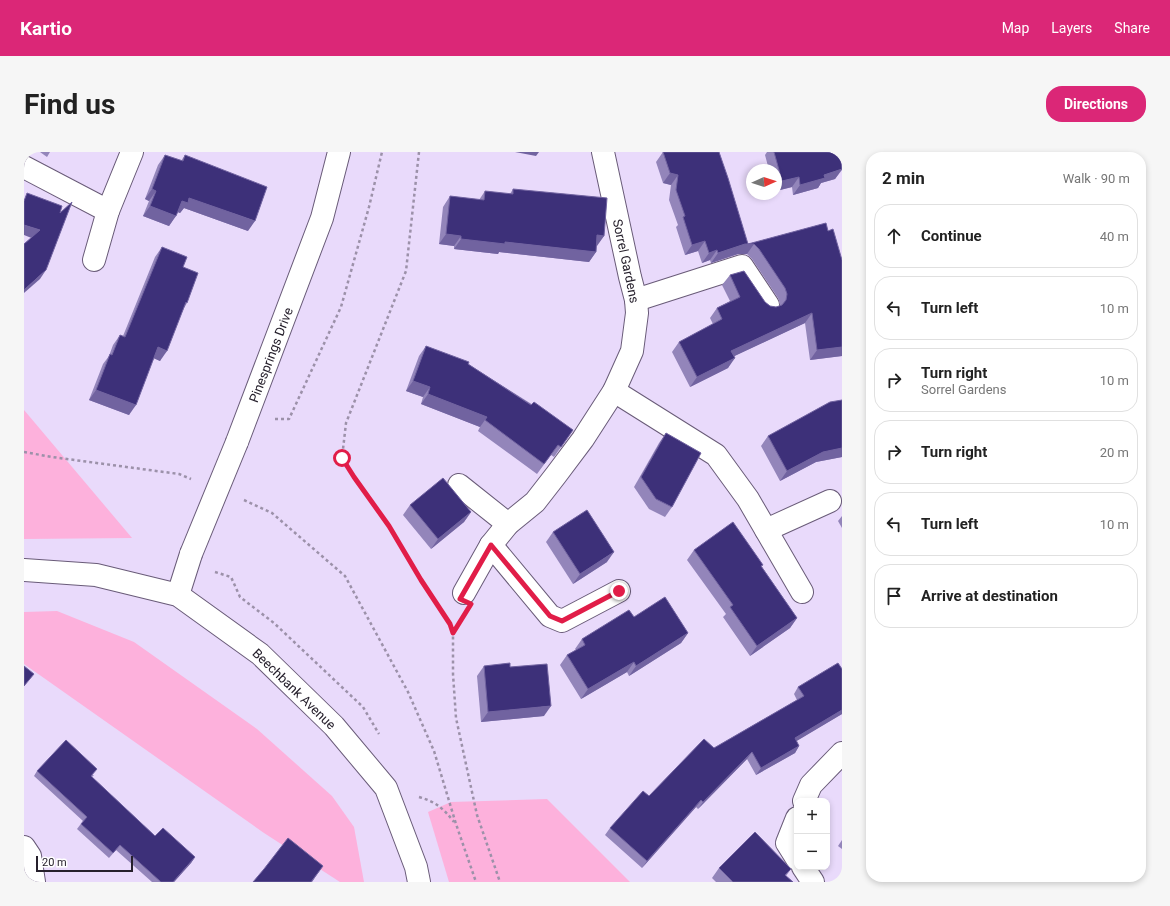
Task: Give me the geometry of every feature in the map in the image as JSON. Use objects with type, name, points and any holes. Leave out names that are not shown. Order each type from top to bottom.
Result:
[{"type":"street","name":"Pinesprings Drive","points":[[178,595],[191,554],[246,420],[322,218],[339,152]]},
{"type":"street","name":"Sorrel Gardens","points":[[464,593],[491,545],[508,524],[535,502],[583,439],[614,391],[632,351],[636,300],[604,152]]},
{"type":"street","points":[[94,260],[108,211],[129,160]]},
{"type":"street","points":[[24,167],[108,211]]},
{"type":"street","points":[[636,300],[742,266],[768,305]]},
{"type":"street","points":[[614,391],[716,455],[748,499],[802,592]]},
{"type":"street","points":[[459,484],[508,524]]},
{"type":"street","points":[[766,530],[830,501]]},
{"type":"street","points":[[491,545],[550,616],[562,621],[619,591]]},
{"type":"street","name":"Beechbank Avenue","points":[[24,570],[96,575],[178,595],[260,654],[334,726],[386,788],[416,867],[419,882]]},
{"type":"street","points":[[805,798],[811,785],[842,753]]},
{"type":"street","points":[[794,825],[786,843],[794,855]]},
{"type":"street","points":[[24,847],[30,856],[34,882]]},
{"type":"street","points":[[805,870],[813,882]]},
{"type":"path","points":[[246,420],[289,419],[341,306],[369,207],[382,152]]},
{"type":"path","points":[[420,152],[406,271],[346,423],[342,458],[389,526],[438,605]]},
{"type":"path","points":[[24,452],[52,458],[179,474],[192,479]]},
{"type":"path","points":[[238,498],[272,513],[345,576],[411,698],[434,751],[456,824],[476,882]]},
{"type":"path","points":[[453,633],[471,604],[460,599],[464,593]]},
{"type":"path","points":[[442,612],[450,624],[453,633],[453,674],[456,718],[477,815],[500,882]]},
{"type":"path","points":[[418,796],[431,800],[443,808],[456,824]]},
{"type":"shaded area","points":[[24,410],[132,538],[24,539]]},
{"type":"shaded area","points":[[57,611],[134,642],[257,729],[332,796],[354,827],[364,882],[340,882],[264,833],[24,664],[24,612]]},
{"type":"shaded area","points":[[547,799],[630,882],[449,882],[428,812],[451,802]]},
{"type":"building","points":[[663,152],[719,152],[748,244],[718,253],[717,250],[709,253],[705,241],[692,245],[683,217],[685,216],[676,190],[678,175],[670,173]]},
{"type":"building","points":[[774,152],[840,152],[842,169],[824,175],[825,178],[800,185],[799,177],[782,181],[782,164],[777,164]]},
{"type":"building","points":[[165,155],[183,161],[185,155],[267,187],[255,221],[189,198],[188,203],[182,201],[176,216],[150,206],[156,191],[152,189]]},
{"type":"building","points":[[513,189],[607,198],[604,236],[597,235],[596,252],[505,242],[505,244],[461,239],[461,236],[446,234],[450,196],[484,200],[485,191],[513,194]]},
{"type":"building","points":[[27,193],[62,206],[60,213],[72,202],[46,270],[24,290],[24,244],[40,230],[24,225],[24,201]]},
{"type":"building","points":[[826,223],[828,231],[833,229],[842,260],[842,347],[817,350],[812,313],[731,351],[735,358],[697,377],[679,342],[722,319],[717,308],[740,297],[730,275],[744,271],[765,302],[770,306],[776,307],[782,305],[786,300],[787,294],[785,288],[759,249],[754,244],[748,244]]},
{"type":"building","points":[[162,247],[187,257],[183,267],[198,273],[167,351],[158,347],[136,405],[96,390],[110,354],[112,355],[120,335],[125,337]]},
{"type":"building","points":[[426,346],[469,362],[468,364],[531,405],[534,402],[573,430],[561,447],[558,445],[544,464],[485,420],[487,417],[428,394],[430,387],[413,381]]},
{"type":"building","points":[[842,400],[842,448],[823,452],[787,471],[768,436],[830,402]]},
{"type":"building","points":[[666,433],[701,453],[672,507],[656,499],[641,477]]},
{"type":"building","points":[[443,478],[471,512],[438,539],[410,505]]},
{"type":"building","points":[[587,510],[614,552],[580,574],[553,532]]},
{"type":"building","points":[[733,522],[797,618],[757,646],[730,607],[733,605],[694,550]]},
{"type":"building","points":[[665,597],[688,633],[636,666],[634,662],[588,689],[567,655],[585,645],[582,639],[629,610],[634,617]]},
{"type":"building","points":[[510,663],[510,667],[547,664],[551,706],[488,712],[484,666]]},
{"type":"building","points":[[838,663],[842,669],[842,710],[795,738],[799,746],[761,768],[752,752],[703,802],[701,800],[647,861],[610,828],[643,791],[649,796],[704,739],[714,748],[804,696],[798,687]]},
{"type":"building","points":[[24,666],[34,674],[24,686]]},
{"type":"building","points":[[66,740],[97,769],[91,776],[155,836],[163,828],[195,857],[173,882],[161,882],[120,845],[113,853],[81,824],[87,817],[37,771]]},
{"type":"building","points":[[755,832],[791,869],[785,875],[793,882],[733,882],[719,868]]},
{"type":"building","points":[[288,838],[323,866],[311,882],[253,882],[264,869]]},
{"type":"route","points":[[342,458],[389,526],[421,580],[450,624],[453,633],[471,604],[460,599],[491,545],[550,616],[562,621],[619,591]]}]
